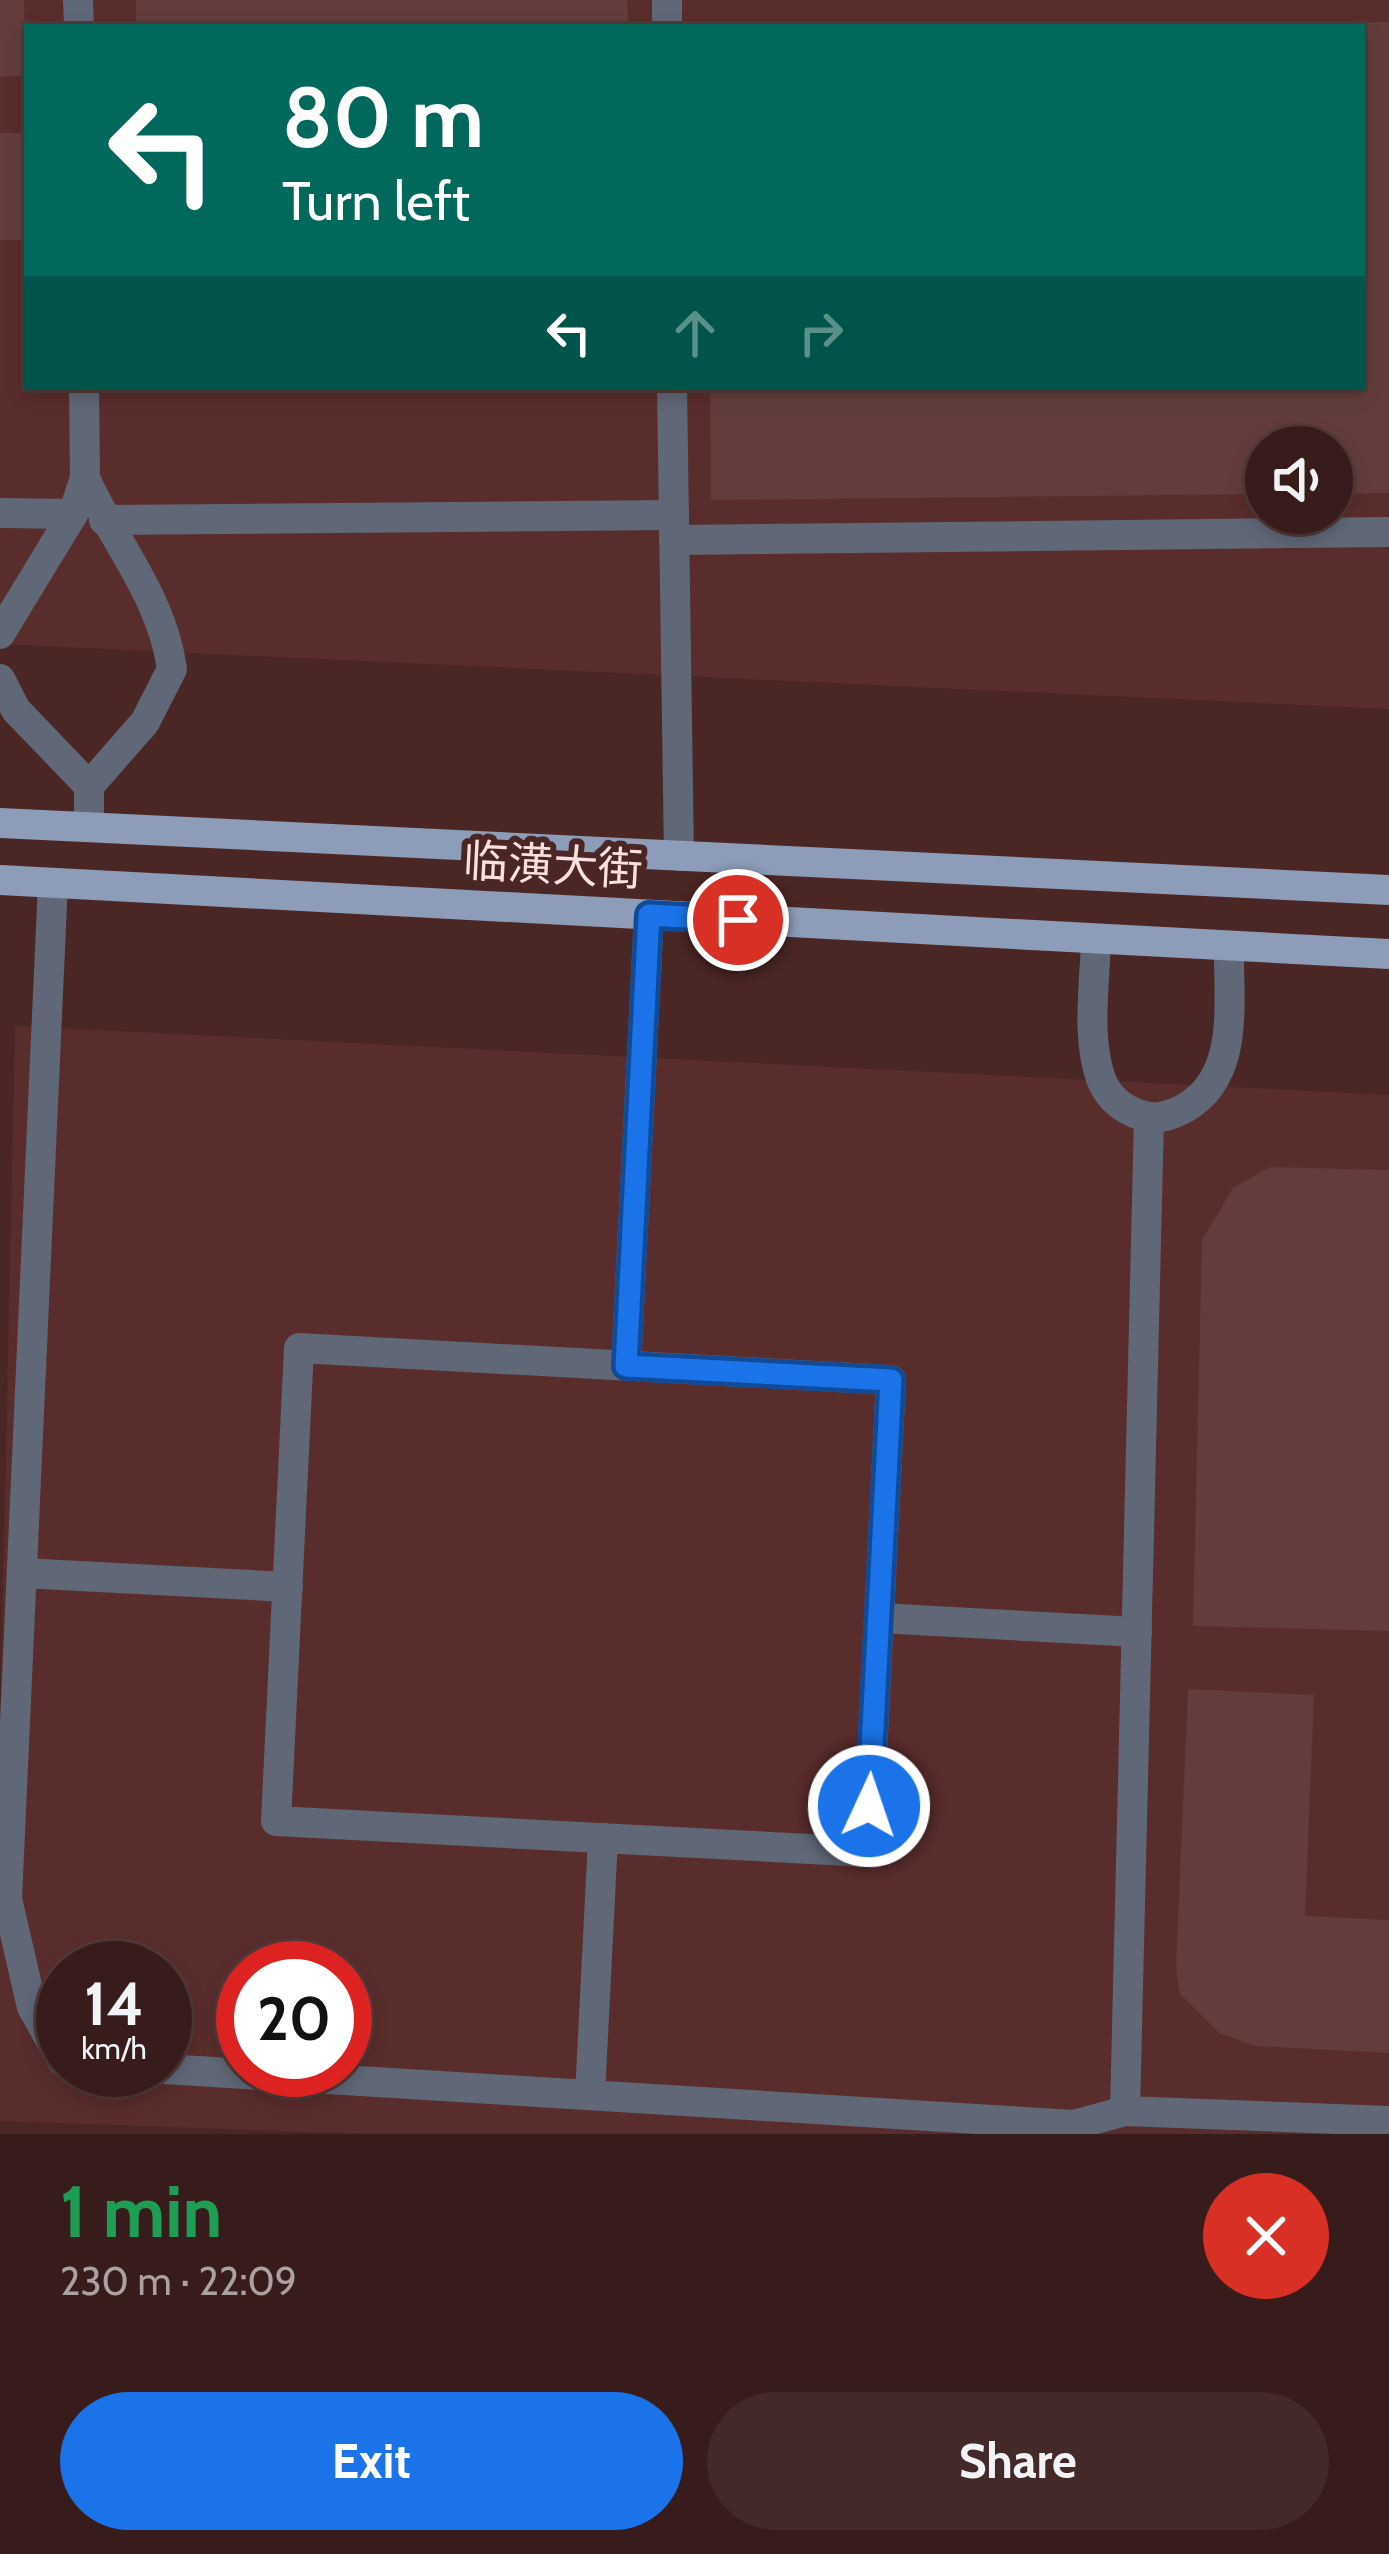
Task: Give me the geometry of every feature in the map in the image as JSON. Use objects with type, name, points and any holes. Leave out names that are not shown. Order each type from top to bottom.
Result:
[{"type":"main road","name":"临潢大街","points":[[0,823],[1389,890]]},
{"type":"main road","name":"临潢大街","points":[[0,880],[1389,954]]},
{"type":"lane","points":[[0,634],[73,514],[85,478],[84,390]]},
{"type":"lane","points":[[672,390],[679,856]]},
{"type":"lane","points":[[85,478],[104,520],[154,598],[172,669],[145,722],[89,787],[89,827]]},
{"type":"lane","points":[[0,513],[73,514]]},
{"type":"lane","points":[[104,520],[1389,532]]},
{"type":"lane","points":[[0,679],[29,725],[89,787]]},
{"type":"lane","points":[[36,2014],[7,1900],[53,883]]},
{"type":"lane","points":[[626,1366],[649,915]]},
{"type":"lane","points":[[1096,939],[1095,1050],[1101,1080],[1112,1099],[1134,1115],[1149,1117],[1181,1110],[1205,1094],[1222,1068],[1229,946]]},
{"type":"lane","points":[[1125,2111],[1149,1117]]},
{"type":"lane","points":[[299,1348],[891,1380],[867,1852],[276,1821],[288,1587],[299,1348]]},
{"type":"lane","points":[[22,1573],[288,1587]]},
{"type":"lane","points":[[879,1618],[1137,1632]]},
{"type":"lane","points":[[590,2095],[603,1838]]},
{"type":"lane","points":[[192,2071],[1074,2125],[1125,2111],[1389,2121]]},
{"type":"shaded area","points":[[0,0],[1389,0],[1389,709],[0,644]]},
{"type":"shaded area","points":[[15,1026],[1389,1095],[1389,2134],[366,2134],[0,2121],[0,1734]]},
{"type":"building","points":[[0,0],[24,0],[24,76],[0,77]]},
{"type":"building","points":[[136,0],[627,0],[628,24],[136,24]]},
{"type":"building","points":[[1389,22],[1389,493],[1353,494],[1353,426],[1245,426],[1245,494],[711,500],[710,390],[1365,390],[1365,24],[1333,23]]},
{"type":"building","points":[[0,133],[24,133],[24,240],[0,240]]},
{"type":"building","points":[[1270,1167],[1389,1170],[1389,1631],[1193,1626],[1202,1240],[1233,1188]]},
{"type":"building","points":[[1188,1689],[1314,1695],[1305,1916],[1389,1920],[1389,2053],[1255,2046],[1219,2033],[1180,1994],[1176,1967]]},
{"type":"route","points":[[738,920],[649,915],[626,1366],[891,1380],[869,1806]]}]
